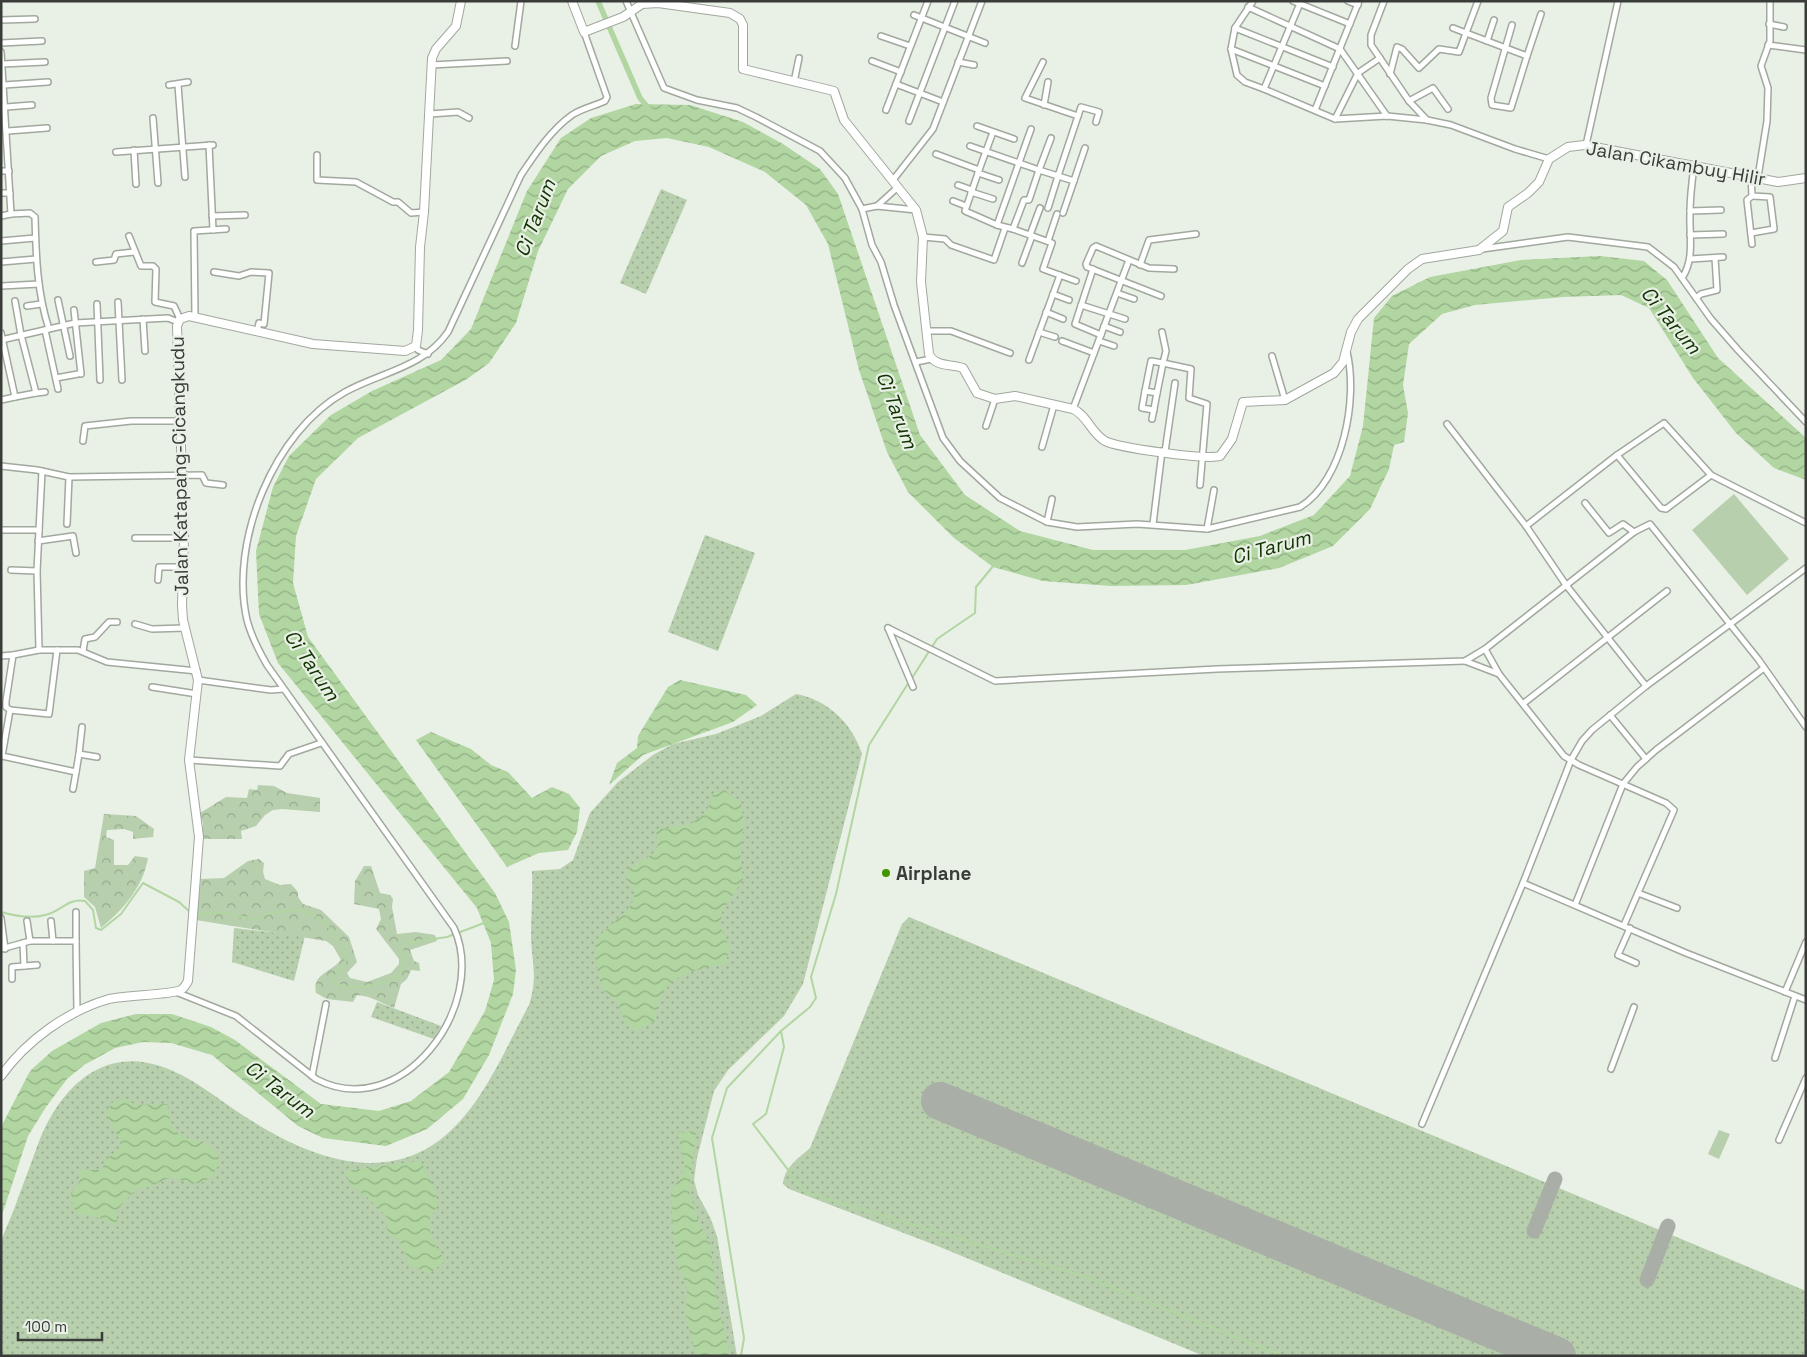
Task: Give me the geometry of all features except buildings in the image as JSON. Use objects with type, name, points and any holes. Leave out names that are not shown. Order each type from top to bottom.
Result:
[{"type":"street","points":[[428,354],[418,350],[416,346],[420,247],[430,114],[431,65],[436,49],[456,26],[461,1]]},
{"type":"street","points":[[514,46],[520,1]]},
{"type":"street","points":[[1,1076],[28,1045],[77,1012],[110,999],[175,992],[202,1000],[236,1016],[312,1076],[330,1086],[363,1090],[384,1085],[419,1063],[438,1038],[458,994],[461,964],[458,938],[454,928],[283,689],[256,645],[247,619],[244,599],[247,549],[260,495],[286,449],[300,429],[344,392],[404,367],[428,354],[448,332],[522,175],[530,162],[557,127],[574,114],[605,101],[607,97],[572,1]]},
{"type":"street","points":[[626,1],[664,88],[697,100],[737,108],[820,151],[845,178],[862,209],[872,245],[881,262],[894,305],[916,362],[938,428],[948,447],[1000,498],[1047,522],[1077,527],[1153,524],[1207,529],[1300,507],[1313,497],[1322,486],[1332,470],[1337,457],[1350,400],[1352,372],[1347,352]]},
{"type":"street","points":[[886,110],[928,1]]},
{"type":"street","points":[[909,120],[955,1]]},
{"type":"street","points":[[876,206],[929,135],[982,1]]},
{"type":"street","points":[[1253,1],[1235,28],[1231,49],[1237,75],[1245,82],[1335,119],[1387,116],[1427,120],[1452,125],[1547,161],[1537,184],[1508,207],[1503,230],[1479,250]]},
{"type":"street","points":[[1293,1],[1301,2],[1350,24]]},
{"type":"street","points":[[1315,110],[1359,3],[1348,1]]},
{"type":"street","points":[[1384,1],[1370,38],[1372,46],[1409,101],[1427,120]]},
{"type":"street","points":[[1390,74],[1397,47],[1402,49],[1419,68],[1440,49],[1460,52],[1478,1]]},
{"type":"street","points":[[1586,145],[1618,1]]},
{"type":"street","points":[[1752,244],[1747,200],[1752,196],[1755,176],[1765,146],[1768,88],[1762,66],[1768,45],[1770,1]]},
{"type":"street","points":[[1264,89],[1292,27],[1301,2]]},
{"type":"street","points":[[584,32],[623,17],[642,4],[691,4],[725,12],[740,19],[743,24],[743,69],[794,82],[828,87],[834,91],[844,120],[916,210],[923,237],[921,282],[931,359]]},
{"type":"street","points":[[1248,7],[1340,49],[1387,116]]},
{"type":"street","points":[[1512,25],[1491,98],[1492,105],[1511,108],[1526,56],[1542,14]]},
{"type":"street","points":[[914,15],[985,42]]},
{"type":"street","points":[[1,20],[35,18]]},
{"type":"street","points":[[1487,41],[1494,20]]},
{"type":"street","points":[[1769,24],[1784,26]]},
{"type":"street","points":[[1235,28],[1333,67]]},
{"type":"street","points":[[1453,28],[1526,56]]},
{"type":"street","points":[[881,36],[910,46]]},
{"type":"street","points":[[1,43],[42,41]]},
{"type":"street","points":[[1768,45],[1806,50]]},
{"type":"street","points":[[1231,49],[1325,86]]},
{"type":"street","points":[[1,52],[4,85],[3,99],[6,107],[4,123],[8,131],[11,214]]},
{"type":"street","points":[[794,82],[799,58]]},
{"type":"street","points":[[1335,119],[1358,73],[1380,58]]},
{"type":"street","points":[[431,65],[507,61]]},
{"type":"street","points":[[872,61],[900,72]]},
{"type":"street","points":[[2,64],[45,62]]},
{"type":"street","points":[[958,62],[974,65]]},
{"type":"street","points":[[1042,62],[1025,98],[1078,116]]},
{"type":"street","points":[[4,85],[48,82]]},
{"type":"street","points":[[169,85],[188,82]]},
{"type":"street","points":[[1044,105],[1048,82]]},
{"type":"street","points":[[178,84],[186,177]]},
{"type":"street","points":[[896,84],[943,102]]},
{"type":"street","points":[[1409,101],[1432,88],[1448,108]]},
{"type":"street","points":[[6,107],[32,105]]},
{"type":"street","points":[[1048,208],[1081,107],[1099,112],[1096,122]]},
{"type":"street","points":[[430,114],[458,112],[469,118]]},
{"type":"street","points":[[153,118],[158,183]]},
{"type":"street","points":[[977,126],[1014,139]]},
{"type":"street","points":[[8,131],[47,128]]},
{"type":"street","points":[[997,224],[1031,129]]},
{"type":"street","points":[[993,132],[965,212],[1005,228],[1052,243],[1043,269],[1076,281]]},
{"type":"street","points":[[1013,230],[1023,201],[1029,200],[1051,138]]},
{"type":"street","points":[[1,146],[8,145]]},
{"type":"street","points":[[116,152],[211,145],[213,230]]},
{"type":"street","name":"Jalan Cikambuy Hilir","points":[[1547,161],[1568,147],[1586,145],[1755,176],[1778,182],[1806,178]]},
{"type":"street","points":[[970,146],[1074,181]]},
{"type":"street","points":[[1048,241],[1086,148]]},
{"type":"street","points":[[134,150],[136,184]]},
{"type":"street","points":[[936,154],[999,180]]},
{"type":"street","points":[[317,155],[317,180],[356,182],[393,202],[398,202],[411,213],[424,212]]},
{"type":"street","points":[[1682,278],[1688,268],[1690,259],[1690,211],[1694,166]]},
{"type":"street","points":[[1,171],[9,171]]},
{"type":"street","points":[[958,185],[993,199]]},
{"type":"street","points":[[1,193],[10,193]]},
{"type":"street","points":[[1751,232],[1774,229],[1772,198],[1752,196]]},
{"type":"street","points":[[953,201],[966,206]]},
{"type":"street","points":[[862,209],[876,206],[916,210]]},
{"type":"street","points":[[1022,263],[1040,208]]},
{"type":"street","points":[[1690,211],[1721,210]]},
{"type":"street","points":[[1,216],[33,214],[41,304],[58,388]]},
{"type":"street","points":[[212,216],[245,215]]},
{"type":"street","points":[[923,237],[945,238],[951,245],[994,260],[1005,228]]},
{"type":"street","points":[[195,316],[194,231],[226,229]]},
{"type":"street","points":[[1140,265],[1149,240],[1196,234]]},
{"type":"street","points":[[1690,235],[1723,234]]},
{"type":"street","points":[[129,236],[141,266],[155,267],[155,302],[174,306],[179,321]]},
{"type":"street","points":[[916,362],[931,359],[941,364],[963,368],[977,393],[995,399],[1015,396],[1073,409],[1080,412],[1099,437],[1108,442],[1203,457],[1220,456],[1226,450],[1243,402],[1285,400],[1334,373],[1343,362],[1351,332],[1358,319],[1415,263],[1429,258],[1568,237],[1616,242],[1648,248],[1669,261],[1738,350],[1806,422]]},
{"type":"street","points":[[1,241],[36,238]]},
{"type":"street","points":[[1161,296],[1121,282],[1086,265],[1095,246],[1150,269],[1174,269]]},
{"type":"street","points":[[96,262],[114,260],[116,254],[134,252]]},
{"type":"street","points":[[1690,259],[1723,257]]},
{"type":"street","points":[[1696,298],[1702,294],[1717,290],[1715,258]]},
{"type":"street","points":[[1,262],[36,259]]},
{"type":"street","points":[[1073,409],[1129,260]]},
{"type":"street","points":[[1093,269],[1076,324],[1114,346]]},
{"type":"street","points":[[214,272],[239,276],[251,272],[269,273],[264,324],[259,323],[257,333]]},
{"type":"street","points":[[1029,360],[1060,275]]},
{"type":"street","points":[[1,286],[39,284]]},
{"type":"street","points":[[1117,293],[1134,299]]},
{"type":"street","points":[[1053,294],[1070,300]]},
{"type":"street","points":[[15,300],[21,335],[36,393]]},
{"type":"street","points":[[58,300],[70,356]]},
{"type":"street","points":[[118,302],[122,380]]},
{"type":"street","points":[[28,306],[41,304]]},
{"type":"street","points":[[97,304],[100,380]]},
{"type":"street","points":[[1081,304],[1125,319]]},
{"type":"street","points":[[56,378],[79,374],[74,310]]},
{"type":"street","points":[[1046,312],[1063,319]]},
{"type":"street","name":"Jalan Katapang-Cicangkudu","points":[[175,992],[186,986],[188,981],[199,827],[189,760],[192,719],[198,680],[185,628],[182,605],[183,477],[176,332],[179,321],[185,316],[195,316],[257,333],[314,344],[405,351],[416,346]]},
{"type":"street","points":[[15,397],[2,337],[21,335],[75,323],[168,318],[179,321]]},
{"type":"street","points":[[143,319],[145,351]]},
{"type":"street","points":[[1104,326],[1120,332]]},
{"type":"street","points":[[926,331],[951,331],[1010,353]]},
{"type":"street","points":[[1039,332],[1055,337]]},
{"type":"street","points":[[1152,419],[1166,351],[1162,332]]},
{"type":"street","points":[[1062,341],[1094,353]]},
{"type":"street","points":[[1272,356],[1285,400]]},
{"type":"street","points":[[1154,410],[1142,408],[1151,361],[1191,369],[1189,398],[1207,404],[1200,485]]},
{"type":"street","points":[[1148,373],[1161,375]]},
{"type":"street","points":[[1153,524],[1175,383]]},
{"type":"street","points":[[1145,391],[1157,393]]},
{"type":"street","points":[[1,400],[45,392]]},
{"type":"street","points":[[986,426],[995,399]]},
{"type":"street","points":[[1042,447],[1054,405]]},
{"type":"street","points":[[83,441],[85,426],[130,421],[180,421]]},
{"type":"street","points":[[1526,526],[1617,455],[1664,423],[1711,475],[1806,523]]},
{"type":"street","points":[[1447,424],[1526,526],[1566,585],[1646,686]]},
{"type":"street","points":[[1617,455],[1664,509],[1711,475]]},
{"type":"street","points":[[1,466],[42,471],[68,477],[183,477],[202,475],[206,483],[223,485]]},
{"type":"street","points":[[39,650],[37,571],[42,471]]},
{"type":"street","points":[[67,524],[68,477]]},
{"type":"street","points":[[1207,529],[1214,490]]},
{"type":"street","points":[[1047,522],[1052,499]]},
{"type":"street","points":[[1585,503],[1609,534],[1623,524],[1634,532]]},
{"type":"street","points":[[1465,660],[1484,649],[1634,532],[1650,524],[1764,668],[1806,727]]},
{"type":"street","points":[[1,530],[38,530]]},
{"type":"street","points":[[38,540],[73,536],[76,553]]},
{"type":"street","points":[[135,538],[184,538]]},
{"type":"street","points":[[158,580],[159,568],[183,567]]},
{"type":"street","points":[[1422,1124],[1523,883],[1571,760],[1592,730],[1610,715],[1646,686],[1806,568]]},
{"type":"street","points":[[11,570],[37,571]]},
{"type":"street","points":[[1524,703],[1667,591]]},
{"type":"street","points":[[83,651],[85,639],[96,637],[109,622],[117,622]]},
{"type":"street","points":[[136,624],[152,629],[185,628]]},
{"type":"street","points":[[913,688],[888,628],[996,681],[1217,669],[1465,660],[1499,674]]},
{"type":"street","points":[[1484,649],[1499,674],[1524,703],[1556,748],[1571,760],[1666,803],[1674,810],[1624,925]]},
{"type":"street","points":[[1,656],[39,650],[83,651],[107,662],[197,671]]},
{"type":"street","points":[[13,655],[6,707],[10,710],[49,714],[56,650]]},
{"type":"street","points":[[1575,904],[1623,784],[1646,759],[1764,668]]},
{"type":"street","points":[[198,680],[271,690],[283,689]]},
{"type":"street","points":[[152,687],[197,694]]},
{"type":"street","points":[[10,710],[4,726],[2,757],[76,772]]},
{"type":"street","points":[[1610,715],[1646,759]]},
{"type":"street","points":[[73,789],[82,727]]},
{"type":"street","points":[[189,760],[280,766],[289,754],[321,743]]},
{"type":"street","points":[[79,754],[97,757]]},
{"type":"street","points":[[1523,883],[1686,953],[1806,1000]]},
{"type":"street","points":[[1638,893],[1677,908]]},
{"type":"street","points":[[76,912],[77,1012]]},
{"type":"street","points":[[1,918],[3,949],[30,942],[76,941]]},
{"type":"street","points":[[27,921],[30,942]]},
{"type":"street","points":[[51,921],[53,941]]},
{"type":"street","points":[[1630,928],[1618,954],[1636,963]]},
{"type":"street","points":[[1785,992],[1806,942]]},
{"type":"street","points":[[23,944],[24,966]]},
{"type":"street","points":[[12,979],[12,967],[37,966]]},
{"type":"street","points":[[1775,1058],[1795,996]]},
{"type":"street","points":[[312,1076],[326,1004]]},
{"type":"street","points":[[1610,1070],[1634,1007]]},
{"type":"street","points":[[1779,1140],[1806,1078]]},
{"type":"green space","points":[[661,189],[687,200],[646,294],[620,283]]},
{"type":"green space","points":[[1734,494],[1789,559],[1747,595],[1692,530]]},
{"type":"green space","points":[[705,535],[755,553],[718,651],[668,632]]},
{"type":"green space","points":[[796,694],[808,697],[828,707],[837,715],[852,732],[862,754],[803,984],[784,1016],[728,1070],[714,1091],[697,1158],[694,1180],[698,1195],[710,1217],[717,1236],[737,1356],[1,1356],[2,1240],[47,1125],[57,1107],[84,1078],[100,1068],[118,1062],[138,1061],[160,1066],[182,1075],[281,1138],[326,1156],[372,1163],[395,1160],[418,1153],[438,1142],[470,1109],[496,1068],[529,1005],[534,978],[531,937],[532,871],[560,869],[573,860],[590,813],[618,782],[653,755],[673,744],[716,734],[761,716]]},
{"type":"green space","points":[[258,785],[274,786],[287,793],[320,798],[320,812],[273,810],[265,815],[256,826],[241,831],[242,839],[203,839],[203,823],[200,813],[226,797],[247,798],[249,789],[257,790]]},
{"type":"green space","points":[[104,814],[136,816],[154,829],[153,837],[133,839],[133,832],[124,829],[107,830],[106,837],[114,840],[114,865],[128,865],[135,856],[148,858],[142,879],[131,897],[117,914],[101,928],[95,907],[84,897],[84,871],[95,868]]},
{"type":"green space","points":[[259,859],[264,863],[263,872],[265,879],[280,885],[291,884],[298,892],[298,897],[303,904],[321,910],[349,937],[357,962],[347,973],[350,978],[367,982],[391,973],[399,964],[399,959],[376,929],[381,919],[379,909],[354,904],[355,881],[364,866],[371,866],[380,893],[390,895],[393,899],[392,907],[397,934],[416,932],[435,935],[437,941],[410,950],[414,961],[419,963],[420,971],[411,970],[407,979],[401,984],[394,1008],[372,998],[357,995],[353,1002],[327,999],[316,993],[315,987],[319,978],[341,960],[333,946],[326,941],[196,920],[201,879],[224,878],[248,861]]},
{"type":"green space","points":[[909,917],[1806,1291],[1806,1356],[1204,1356],[935,1245],[789,1189],[783,1184],[786,1172],[810,1148],[902,924]]},
{"type":"green space","points":[[234,928],[305,936],[294,981],[232,962]]},
{"type":"green space","points":[[377,1002],[441,1026],[434,1039],[371,1017]]},
{"type":"green space","points":[[1719,1130],[1730,1134],[1719,1159],[1708,1154]]},
{"type":"water","name":"Ci Tarum","points":[[636,104],[690,105],[743,122],[783,144],[820,169],[838,194],[920,435],[965,495],[1020,531],[1093,550],[1185,550],[1260,536],[1314,515],[1350,476],[1363,426],[1374,318],[1392,296],[1430,277],[1521,260],[1600,256],[1644,261],[1667,280],[1718,358],[1806,438],[1806,480],[1774,468],[1736,433],[1693,378],[1649,308],[1621,295],[1563,297],[1475,305],[1442,314],[1409,344],[1403,385],[1408,413],[1404,442],[1394,445],[1389,469],[1370,509],[1333,546],[1279,568],[1186,585],[1111,586],[1043,581],[993,567],[954,538],[908,492],[887,452],[859,370],[828,244],[806,205],[765,172],[709,147],[667,138],[635,141],[601,156],[568,189],[538,251],[516,323],[489,363],[467,379],[358,438],[316,479],[296,536],[293,583],[308,637],[495,893],[509,922],[516,970],[513,994],[489,1055],[463,1099],[427,1129],[386,1146],[323,1138],[298,1126],[212,1055],[171,1043],[143,1042],[115,1048],[84,1065],[67,1079],[46,1107],[28,1136],[1,1218],[1,1127],[30,1071],[52,1051],[101,1023],[136,1014],[172,1014],[211,1027],[235,1040],[321,1104],[379,1111],[411,1101],[449,1072],[485,1011],[494,980],[491,943],[477,908],[278,663],[259,614],[256,551],[273,487],[289,456],[331,415],[372,391],[441,360],[471,329],[527,191],[561,138],[591,118]]},
{"type":"water","points":[[680,680],[746,695],[757,705],[733,722],[643,755],[609,785],[617,763],[637,748],[638,736],[668,687]]},
{"type":"water","points":[[431,732],[471,749],[491,765],[508,772],[532,798],[552,787],[569,794],[580,808],[577,832],[568,850],[539,853],[507,867],[416,740]]},
{"type":"water","points":[[725,790],[741,804],[744,823],[740,852],[743,879],[722,912],[720,926],[730,949],[725,964],[687,973],[677,978],[662,994],[655,1021],[634,1031],[624,1020],[618,1002],[602,989],[595,952],[598,938],[630,907],[634,898],[633,889],[626,879],[628,869],[652,855],[658,846],[656,830],[691,824],[707,811],[714,792]]},
{"type":"water","points":[[124,1099],[136,1105],[167,1104],[171,1122],[178,1133],[209,1146],[215,1152],[220,1162],[210,1177],[200,1183],[187,1182],[170,1177],[149,1187],[136,1189],[116,1211],[118,1227],[104,1219],[76,1213],[70,1196],[79,1182],[80,1170],[101,1170],[110,1156],[121,1147],[107,1111],[113,1102]]},
{"type":"water","points":[[696,1131],[689,1191],[698,1221],[710,1243],[718,1307],[729,1349],[728,1356],[696,1356],[686,1317],[687,1286],[678,1267],[673,1232],[671,1193],[685,1167],[678,1133]]},
{"type":"water","points":[[421,1161],[434,1187],[437,1198],[436,1208],[430,1218],[429,1229],[433,1241],[445,1261],[429,1274],[410,1265],[399,1239],[388,1235],[386,1216],[365,1195],[351,1186],[345,1171]]},
{"type":"waterway","points":[[598,1],[640,98],[650,110]]},
{"type":"waterway","points":[[912,678],[937,639],[975,613],[976,587],[994,565]]},
{"type":"waterway","points":[[741,1356],[744,1338],[712,1138],[727,1088],[781,1031],[810,1007],[816,998],[811,977],[836,894],[869,745],[909,682]]},
{"type":"waterway","points":[[1,912],[34,917],[51,913],[69,903],[85,901],[93,910],[96,928],[101,930],[121,914],[143,883],[179,902],[190,912]]},
{"type":"waterway","points":[[195,913],[224,912],[255,919],[267,914],[297,909],[314,915],[333,931],[341,943],[346,960],[332,980],[338,984],[354,987],[383,982],[398,976],[404,964],[402,946],[407,943],[447,937],[484,923]]},
{"type":"waterway","points":[[781,1031],[784,1047],[766,1114],[753,1124],[805,1192],[1086,1277],[1283,1356]]},
{"type":"taxiway","points":[[1534,1231],[1555,1179]]},
{"type":"taxiway","points":[[1647,1280],[1668,1226]]},
{"type":"runway","points":[[940,1101],[1557,1356]]},
{"type":"place","name":"Airplane","points":[[886,873]]}]
